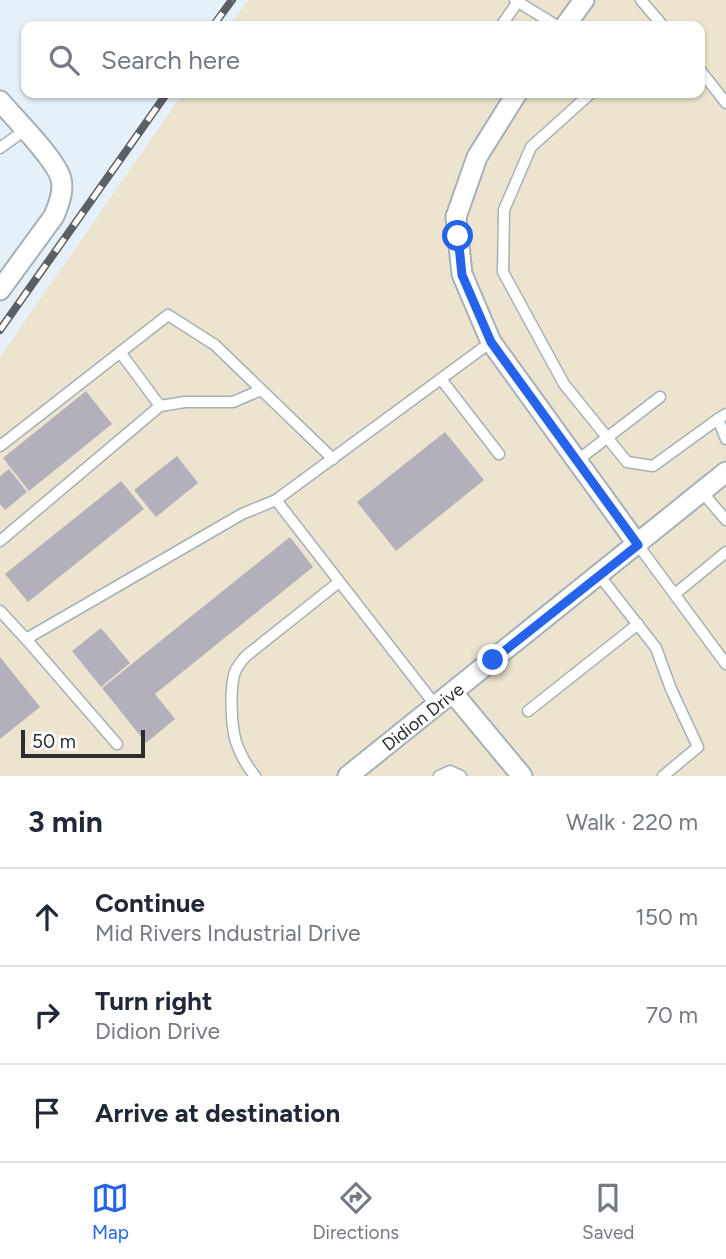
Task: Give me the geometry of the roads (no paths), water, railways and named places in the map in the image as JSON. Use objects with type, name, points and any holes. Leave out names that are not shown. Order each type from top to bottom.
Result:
[{"type":"street","points":[[569,21],[584,0]]},
{"type":"street","points":[[514,98],[477,157],[456,217],[462,275],[491,342],[638,545]]},
{"type":"street","points":[[0,101],[57,168],[62,187],[54,216],[0,290]]},
{"type":"street","name":"Didion Drive","points":[[348,776],[726,472]]},
{"type":"street","points":[[453,693],[522,776]]},
{"type":"lane","points":[[504,21],[517,0],[549,21]]},
{"type":"lane","points":[[641,0],[659,21]]},
{"type":"lane","points":[[705,76],[726,103]]},
{"type":"lane","points":[[585,98],[531,147],[504,209],[503,272],[564,384],[626,462],[653,466],[722,417],[726,439]]},
{"type":"lane","points":[[0,148],[25,130]]},
{"type":"lane","points":[[0,446],[168,315],[215,345],[333,459]]},
{"type":"lane","points":[[26,639],[242,514],[276,500],[491,342]]},
{"type":"lane","points":[[120,352],[160,406]]},
{"type":"lane","points":[[441,379],[499,454]]},
{"type":"lane","points":[[0,542],[160,406],[185,402],[233,401],[261,390]]},
{"type":"lane","points":[[578,460],[660,397]]},
{"type":"lane","points":[[702,492],[726,520]]},
{"type":"lane","points":[[276,500],[436,707]]},
{"type":"lane","points":[[638,545],[726,664]]},
{"type":"lane","points":[[674,594],[726,552]]},
{"type":"lane","points":[[599,575],[656,648],[671,689],[698,747],[663,776]]},
{"type":"lane","points":[[255,776],[236,743],[232,719],[233,675],[246,656],[339,582]]},
{"type":"lane","points":[[0,611],[117,744]]},
{"type":"lane","points":[[528,711],[638,624]]},
{"type":"lane","points":[[439,776],[450,771],[461,776]]},
{"type":"railway","points":[[217,21],[232,0]]},
{"type":"railway","points":[[0,330],[163,98]]}]
